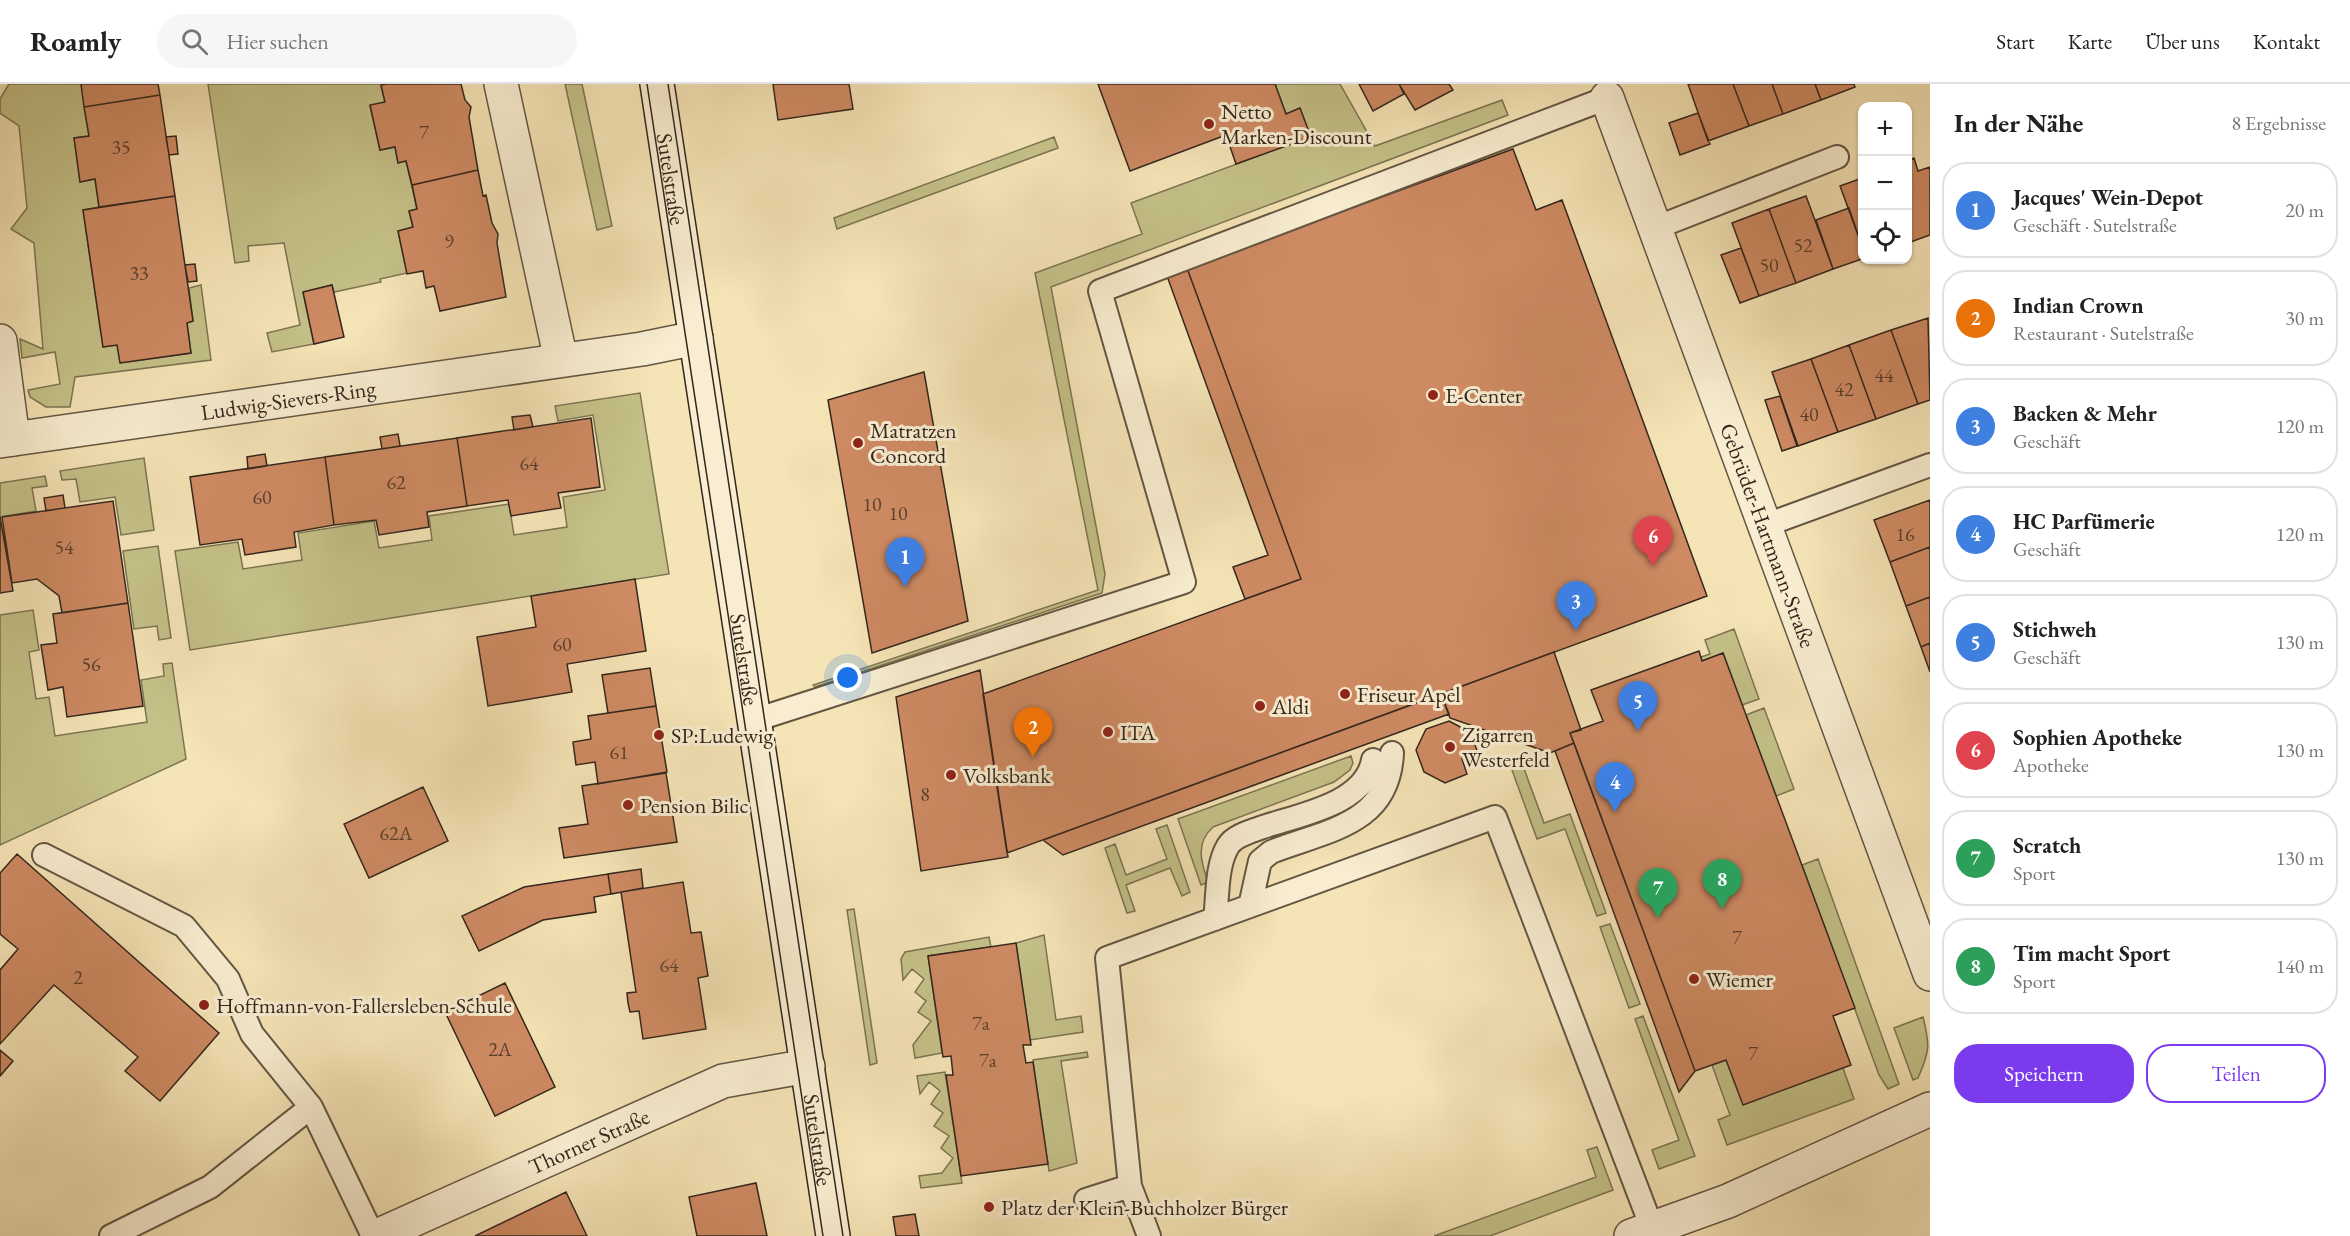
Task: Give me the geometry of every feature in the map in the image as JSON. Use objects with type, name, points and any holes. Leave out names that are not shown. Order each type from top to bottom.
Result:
[{"type":"street","points":[[501,84],[561,360]]},
{"type":"street","name":"Sutelstraße","points":[[657,84],[808,1066],[832,1236]]},
{"type":"street","name":"Gebrüder-Hartmann-Straße","points":[[1607,98],[1930,974]]},
{"type":"street","name":"Ludwig-Sievers-Ring","points":[[0,341],[7,440],[561,360],[696,338]]},
{"type":"street","name":"Thorner Straße","points":[[377,1236],[723,1081],[808,1066]]},
{"type":"street","points":[[1641,1232],[1728,1201],[1930,1109]]},
{"type":"lane","points":[[755,720],[1184,582],[1100,291],[1607,98]]},
{"type":"lane","points":[[1655,228],[1837,157]]},
{"type":"lane","points":[[1766,525],[1930,465]]},
{"type":"lane","points":[[1215,919],[1221,866],[1229,845],[1244,833],[1343,800],[1364,784],[1383,757],[1389,780],[1375,805],[1360,817],[1271,852],[1260,861],[1250,906]]},
{"type":"lane","points":[[1149,1236],[1130,1186],[1107,958],[1495,817],[1641,1232]]},
{"type":"lane","points":[[44,855],[184,926],[228,979],[252,1034],[311,1107],[373,1236]]},
{"type":"lane","points":[[111,1236],[210,1187],[311,1107]]},
{"type":"lane","points":[[1086,1200],[1130,1186]]},
{"type":"shaded area","points":[[9,84],[81,84],[89,136],[74,138],[80,181],[95,179],[99,207],[83,210],[103,347],[117,345],[121,363],[191,353],[187,323],[193,321],[189,288],[201,285],[211,360],[75,377],[70,407],[46,407],[30,397],[28,390],[60,384],[55,352],[22,358],[20,339],[43,349],[34,243],[11,229],[27,208],[19,126],[0,113],[0,99]]},
{"type":"shaded area","points":[[208,84],[387,84],[381,86],[385,102],[370,106],[380,150],[395,147],[398,162],[406,161],[417,209],[409,211],[413,227],[398,231],[407,273],[380,279],[381,282],[334,292],[332,285],[303,292],[314,344],[272,352],[267,333],[300,325],[284,243],[248,246],[249,261],[235,263]]},
{"type":"shaded area","points":[[565,84],[582,84],[612,226],[597,230]]},
{"type":"shaded area","points":[[1275,84],[1340,84],[1375,146],[1502,100],[1508,115],[1051,287],[1105,574],[1102,593],[815,687],[813,685],[1098,590],[1035,273],[1142,234],[1131,203],[1310,137],[1300,108],[1286,114]]},
{"type":"shaded area","points":[[1054,137],[1058,148],[837,229],[834,218]]},
{"type":"shaded area","points":[[640,393],[669,574],[190,650],[175,551],[238,542],[243,569],[302,560],[298,533],[374,521],[379,548],[432,540],[429,516],[509,504],[514,535],[567,527],[563,497],[605,490],[593,415],[558,421],[555,406]]},
{"type":"shaded area","points":[[144,458],[154,530],[121,535],[115,497],[80,502],[76,479],[62,480],[60,471]]},
{"type":"shaded area","points":[[45,476],[47,486],[32,488],[36,511],[0,517],[0,483]]},
{"type":"shaded area","points":[[158,546],[171,638],[159,640],[157,626],[134,629],[123,551]]},
{"type":"shaded area","points":[[33,610],[39,650],[29,652],[36,699],[49,697],[55,736],[147,722],[141,680],[164,676],[163,664],[172,663],[186,759],[0,845],[0,615]]},
{"type":"shaded area","points":[[1734,629],[1759,699],[1742,705],[1723,653],[1702,661],[1701,657],[1710,654],[1705,640]]},
{"type":"shaded area","points":[[1764,708],[1794,789],[1776,796],[1746,715]]},
{"type":"shaded area","points":[[1351,756],[1353,763],[1350,770],[1334,782],[1213,827],[1207,833],[1202,846],[1203,867],[1208,882],[1201,885],[1178,819]]},
{"type":"shaded area","points":[[1523,766],[1544,823],[1570,814],[1606,913],[1597,916],[1565,829],[1537,839],[1512,770]]},
{"type":"shaded area","points":[[1167,825],[1190,892],[1182,896],[1170,868],[1126,885],[1135,911],[1127,913],[1105,848],[1115,844],[1126,875],[1167,859],[1156,829]]},
{"type":"shaded area","points":[[1818,859],[1899,1084],[1888,1089],[1879,1075],[1802,865]]},
{"type":"shaded area","points":[[854,909],[877,1063],[870,1065],[847,910]]},
{"type":"shaded area","points":[[1610,924],[1640,1004],[1629,1008],[1600,927]]},
{"type":"shaded area","points":[[1044,935],[1056,1020],[1081,1016],[1083,1032],[1030,1040],[1016,943]]},
{"type":"shaded area","points":[[989,937],[991,947],[928,956],[942,1053],[915,1058],[913,1045],[931,1021],[918,1012],[926,1001],[915,992],[924,979],[912,969],[903,980],[901,959],[905,952]]},
{"type":"shaded area","points":[[1643,1016],[1695,1156],[1659,1169],[1652,1150],[1679,1140],[1635,1019]]},
{"type":"shaded area","points":[[1923,1017],[1928,1041],[1927,1054],[1918,1078],[1913,1080],[1894,1028]]},
{"type":"shaded area","points":[[1087,1052],[1088,1057],[1061,1061],[1077,1163],[1049,1171],[1033,1060]]},
{"type":"shaded area","points":[[1726,1060],[1843,1068],[1854,1099],[1727,1145],[1718,1120],[1730,1115],[1712,1065]]},
{"type":"shaded area","points":[[945,1072],[962,1183],[921,1188],[919,1176],[942,1173],[953,1158],[941,1148],[949,1136],[934,1126],[943,1113],[931,1104],[940,1091],[929,1082],[920,1094],[917,1076]]},
{"type":"shaded area","points":[[1597,1147],[1613,1190],[1490,1236],[1434,1236],[1596,1177],[1587,1150]]},
{"type":"building","points":[[81,84],[158,84],[160,95],[84,107]]},
{"type":"building","points":[[461,84],[465,100],[471,107],[469,117],[478,170],[412,185],[406,161],[398,163],[395,147],[380,150],[370,105],[385,102],[381,85]]},
{"type":"building","points":[[773,84],[849,84],[853,109],[778,120]]},
{"type":"building","name":"Netto Marken-Discount","points":[[1098,84],[1275,84],[1286,114],[1300,108],[1311,137],[1236,164],[1226,135],[1130,171]]},
{"type":"building","points":[[1359,84],[1399,84],[1404,94],[1373,111]]},
{"type":"building","points":[[1399,84],[1449,84],[1453,90],[1415,110]]},
{"type":"building","points":[[1688,84],[1733,84],[1749,126],[1708,141]]},
{"type":"building","points":[[1733,84],[1772,84],[1783,114],[1749,126]]},
{"type":"building","points":[[1772,84],[1815,84],[1821,100],[1783,114]]},
{"type":"building","points":[[1815,84],[1854,84],[1855,87],[1821,100]]},
{"type":"building","points":[[160,95],[175,196],[99,207],[95,179],[80,182],[74,138],[89,136],[84,107]]},
{"type":"building","points":[[1698,113],[1710,144],[1680,155],[1669,123]]},
{"type":"building","points":[[176,136],[178,154],[169,155],[166,137]]},
{"type":"building","points":[[1513,149],[1536,210],[1562,200],[1707,596],[1007,853],[983,694],[1301,579],[1187,268]]},
{"type":"building","points":[[1914,158],[1918,171],[1930,167],[1930,235],[1912,242],[1912,210],[1912,159]]},
{"type":"building","points":[[478,170],[483,196],[486,195],[492,223],[498,234],[497,243],[506,297],[440,311],[434,286],[426,288],[423,271],[407,274],[398,231],[413,227],[409,211],[417,209],[412,185]]},
{"type":"building","points":[[1858,179],[1858,235],[1840,186]]},
{"type":"building","points":[[175,196],[193,321],[187,323],[191,353],[120,363],[117,345],[103,347],[83,210]]},
{"type":"building","points":[[1806,196],[1833,269],[1796,283],[1769,209]]},
{"type":"building","points":[[1849,208],[1858,234],[1858,260],[1833,269],[1816,220]]},
{"type":"building","points":[[1769,209],[1796,283],[1759,296],[1732,223]]},
{"type":"building","points":[[1741,248],[1759,296],[1740,303],[1721,255]]},
{"type":"building","points":[[195,264],[197,281],[188,282],[185,265]]},
{"type":"building","points":[[1187,268],[1301,579],[1245,599],[1233,567],[1268,555],[1167,276]]},
{"type":"building","points":[[332,285],[344,337],[314,344],[303,292]]},
{"type":"building","points":[[1928,318],[1930,400],[1918,404],[1891,330]]},
{"type":"building","points":[[1891,330],[1918,404],[1876,419],[1849,345]]},
{"type":"building","points":[[1849,345],[1876,419],[1838,432],[1811,359]]},
{"type":"building","points":[[1811,359],[1838,432],[1798,446],[1772,372]]},
{"type":"building","points":[[924,372],[968,621],[872,653],[828,400]]},
{"type":"building","points":[[1780,396],[1797,446],[1782,451],[1765,400]]},
{"type":"building","points":[[530,415],[533,427],[514,430],[512,417]]},
{"type":"building","points":[[591,418],[600,487],[558,493],[561,508],[511,516],[508,500],[467,506],[457,438]]},
{"type":"building","points":[[398,434],[400,446],[382,449],[380,437]]},
{"type":"building","points":[[457,438],[467,506],[427,512],[429,527],[379,535],[376,520],[334,525],[325,457]]},
{"type":"building","points":[[265,454],[267,466],[248,469],[247,457]]},
{"type":"building","points":[[325,457],[334,525],[294,532],[296,547],[245,555],[242,539],[200,545],[190,477]]},
{"type":"building","points":[[63,495],[65,508],[46,511],[44,498]]},
{"type":"building","points":[[1930,500],[1930,547],[1890,562],[1874,520]]},
{"type":"building","points":[[113,501],[128,603],[62,613],[59,596],[37,579],[12,583],[2,517]]},
{"type":"building","points":[[0,517],[13,591],[0,593]]},
{"type":"building","points":[[1930,547],[1930,597],[1906,606],[1890,562]]},
{"type":"building","points":[[635,579],[646,651],[567,664],[572,692],[488,706],[477,637],[536,627],[531,596]]},
{"type":"building","points":[[1930,597],[1930,643],[1921,647],[1906,606]]},
{"type":"building","points":[[128,603],[143,706],[67,717],[63,687],[48,690],[41,645],[57,643],[53,614]]},
{"type":"building","points":[[1930,643],[1930,672],[1921,647]]},
{"type":"building","points":[[1699,651],[1702,661],[1723,653],[1855,1008],[1833,1016],[1851,1065],[1743,1105],[1726,1060],[1695,1071],[1570,733],[1603,721],[1591,690]]},
{"type":"building","points":[[1554,652],[1581,730],[1570,733],[1574,743],[1550,753],[1450,718],[1441,694]]},
{"type":"building","points":[[650,668],[656,706],[608,713],[602,675]]},
{"type":"building","name":"Volksbank","points":[[980,670],[1008,857],[921,871],[896,697]]},
{"type":"building","points":[[1441,694],[1449,714],[1063,855],[1043,840]]},
{"type":"building","points":[[656,706],[667,772],[598,784],[595,762],[576,765],[573,742],[591,739],[588,716]]},
{"type":"building","points":[[1449,721],[1470,732],[1478,753],[1462,759],[1467,774],[1445,783],[1424,772],[1416,750],[1426,729]]},
{"type":"building","points":[[1574,743],[1695,1071],[1679,1092],[1555,751]]},
{"type":"building","name":"Pension Bilic","points":[[666,773],[677,842],[564,858],[559,828],[588,824],[582,786]]},
{"type":"building","points":[[423,787],[448,841],[369,878],[344,824]]},
{"type":"building","points":[[17,854],[219,1033],[160,1101],[125,1071],[138,1057],[54,985],[0,1044],[0,970],[18,949],[0,934],[0,873]]},
{"type":"building","points":[[641,869],[643,888],[611,894],[608,874]]},
{"type":"building","points":[[608,874],[611,894],[594,897],[596,912],[543,920],[479,951],[462,916],[524,887]]},
{"type":"building","points":[[683,882],[691,933],[701,932],[708,976],[698,978],[706,1029],[643,1039],[639,1011],[630,1012],[628,1003],[627,993],[636,992],[621,892]]},
{"type":"building","points":[[1016,943],[1031,1045],[1023,1045],[1026,1063],[1033,1062],[1048,1164],[961,1176],[946,1075],[953,1075],[951,1056],[943,1057],[928,956]]},
{"type":"building","points":[[505,983],[555,1087],[495,1116],[445,1012]]},
{"type":"building","points":[[0,1050],[13,1061],[0,1076]]},
{"type":"building","points":[[756,1183],[767,1236],[697,1236],[689,1197]]},
{"type":"building","points":[[566,1192],[587,1236],[475,1236]]},
{"type":"building","points":[[915,1214],[919,1236],[896,1236],[893,1217]]},
{"type":"tram line","points":[[647,84],[823,1236]]},
{"type":"tram line","points":[[668,84],[843,1236]]},
{"type":"place","name":"Netto Marken-Discount","points":[[1209,124]]},
{"type":"place","name":"E-Center","points":[[1433,395]]},
{"type":"place","name":"Matratzen Concord","points":[[858,443]]},
{"type":"place","name":"Sophien Apotheke","points":[[1653,566]]},
{"type":"place","name":"Jacques' Wein-Depot","points":[[905,587]]},
{"type":"place","name":"Backen & Mehr","points":[[1576,631]]},
{"type":"place","name":"Friseur Apel","points":[[1345,694]]},
{"type":"place","name":"Aldi","points":[[1260,706]]},
{"type":"place","name":"Stichweh","points":[[1638,731]]},
{"type":"place","name":"ITA","points":[[1108,732]]},
{"type":"place","name":"SP:Ludewig","points":[[659,735]]},
{"type":"place","name":"Zigarren Westerfeld","points":[[1450,747]]},
{"type":"place","name":"Indian Crown","points":[[1033,757]]},
{"type":"place","name":"Volksbank","points":[[951,775]]},
{"type":"place","name":"Pension Bilic","points":[[628,805]]},
{"type":"place","name":"HC Parfümerie","points":[[1615,812]]},
{"type":"place","name":"Tim macht Sport","points":[[1722,909]]},
{"type":"place","name":"Scratch","points":[[1658,918]]},
{"type":"place","name":"Wiemer","points":[[1694,979]]},
{"type":"place","name":"Hoffmann-von-Fallersleben-Schule","points":[[204,1005]]},
{"type":"place","name":"Platz der Klein-Buchholzer Bürger","points":[[989,1207]]}]
